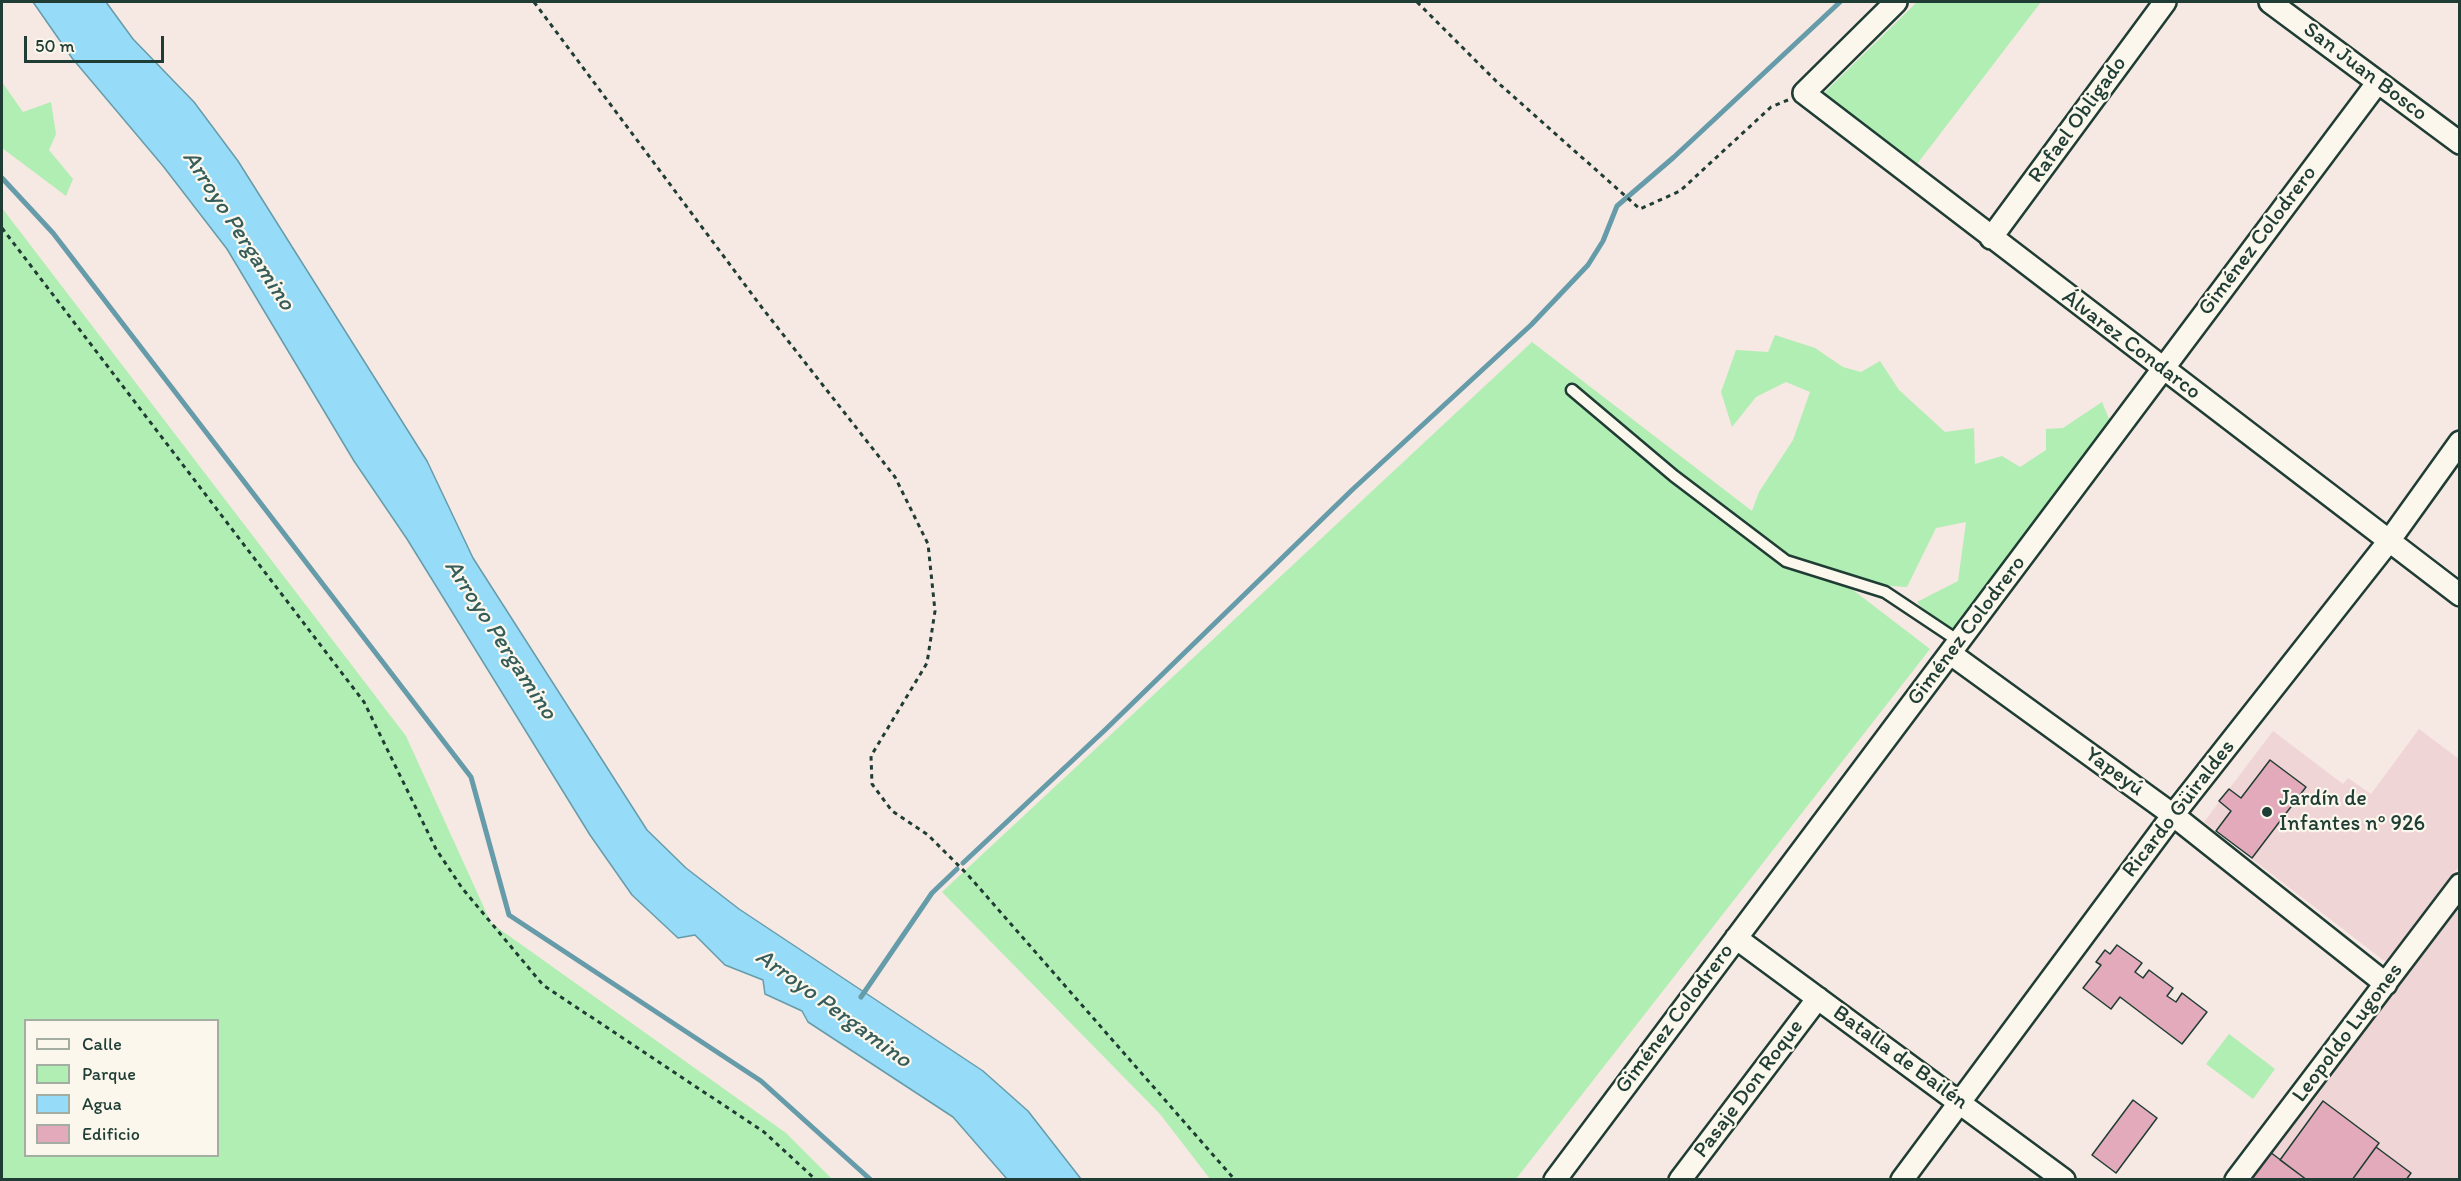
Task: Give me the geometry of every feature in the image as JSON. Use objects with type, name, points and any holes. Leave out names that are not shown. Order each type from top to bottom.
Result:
[{"type":"street","points":[[1804,93],[1896,2]]},
{"type":"street","name":"Rafael Obligado","points":[[1991,238],[2165,2]]},
{"type":"street","name":"San Juan Bosco","points":[[2270,2],[2458,139]]},
{"type":"street","name":"Giménez Colodrero","points":[[1555,1179],[2378,81]]},
{"type":"street","name":"Álvarez Condarco","points":[[1804,93],[2460,595]]},
{"type":"street","name":"Ricardo Güiraldes","points":[[1902,1179],[2173,815],[2389,542],[2460,441]]},
{"type":"street","name":"Yapeyú","points":[[1955,648],[2173,815],[2386,984]]},
{"type":"street","name":"Leopoldo Lugones","points":[[2236,1179],[2460,885]]},
{"type":"street","name":"Batalla de Bailén","points":[[1736,938],[2064,1179]]},
{"type":"street","name":"Pasaje Don Roque","points":[[1680,1179],[1818,998]]},
{"type":"lane","points":[[1572,390],[1674,476],[1786,561],[1886,592],[1955,648]]},
{"type":"path","points":[[534,2],[763,309],[895,477],[928,544],[934,611],[927,663],[871,756],[872,784],[892,811],[928,835],[968,875],[1235,1179]]},
{"type":"path","points":[[1417,2],[1496,81],[1640,209],[1680,191],[1771,107],[1804,93]]},
{"type":"path","points":[[2,228],[364,702],[436,849],[462,888],[543,985],[764,1132],[816,1179]]},
{"type":"shaded area","points":[[2419,729],[2459,759],[2459,866],[2387,963],[2204,822],[2273,731],[2343,784],[2348,778],[2371,794]]},
{"type":"shaded area","points":[[2459,902],[2459,1179],[2247,1180]]},
{"type":"green space","points":[[1917,2],[2041,2],[1914,168],[1822,95]]},
{"type":"green space","points":[[2,82],[23,112],[51,102],[56,134],[49,150],[73,179],[66,196],[2,148]]},
{"type":"green space","points":[[2,208],[406,736],[491,923],[786,1133],[832,1179],[2,1179]]},
{"type":"green space","points":[[1775,335],[1815,348],[1843,367],[1861,372],[1880,361],[1899,390],[1945,432],[1974,428],[1975,464],[2002,456],[2020,467],[2046,450],[2046,429],[2063,428],[2102,402],[2110,421],[2092,458],[1960,630],[1938,626],[1917,602],[1958,581],[1966,522],[1936,528],[1907,587],[1876,585],[1836,577],[1930,649],[1516,1179],[1210,1179],[1160,1114],[942,892],[1532,342],[1752,511],[1759,492],[1793,440],[1810,392],[1786,382],[1756,397],[1732,427],[1721,392],[1736,350],[1768,352]]},
{"type":"green space","points":[[2229,1034],[2275,1069],[2253,1099],[2206,1064]]},
{"type":"water","name":"Arroyo Pergamino","points":[[33,2],[106,2],[133,39],[194,102],[238,161],[427,461],[473,558],[647,830],[686,868],[739,909],[983,1071],[1028,1111],[1081,1179],[1007,1179],[953,1117],[808,1022],[802,1011],[765,994],[763,980],[725,965],[695,935],[678,938],[632,895],[590,835],[407,539],[354,461],[227,249],[163,166],[72,58]]},
{"type":"building","points":[[2270,760],[2306,787],[2252,858],[2216,831],[2231,811],[2219,801],[2229,789],[2241,798]]},
{"type":"building","points":[[2117,945],[2142,963],[2135,972],[2143,978],[2149,970],[2173,988],[2167,996],[2176,1002],[2182,993],[2207,1012],[2182,1044],[2120,997],[2111,1009],[2083,988],[2101,965],[2096,962],[2105,950],[2110,954]]},
{"type":"building","points":[[2133,1100],[2157,1118],[2116,1173],[2092,1155]]},
{"type":"building","points":[[2323,1101],[2379,1143],[2352,1180],[2307,1180],[2280,1160]]},
{"type":"building","points":[[2376,1147],[2411,1173],[2406,1180],[2352,1180]]},
{"type":"building","points":[[2270,1152],[2307,1180],[2250,1180]]},
{"type":"waterway","points":[[963,863],[1106,729],[1352,490],[1531,325],[1588,265],[1603,241],[1617,206],[1674,157],[1840,2]]},
{"type":"waterway","points":[[2,178],[53,233],[471,777],[509,915],[761,1081],[871,1180]]},
{"type":"waterway","name":"Arroyo Pergamino","points":[[861,997],[932,893],[957,869]]},
{"type":"place","name":"Jardín de Infantes nº 926","points":[[2267,812]]}]
